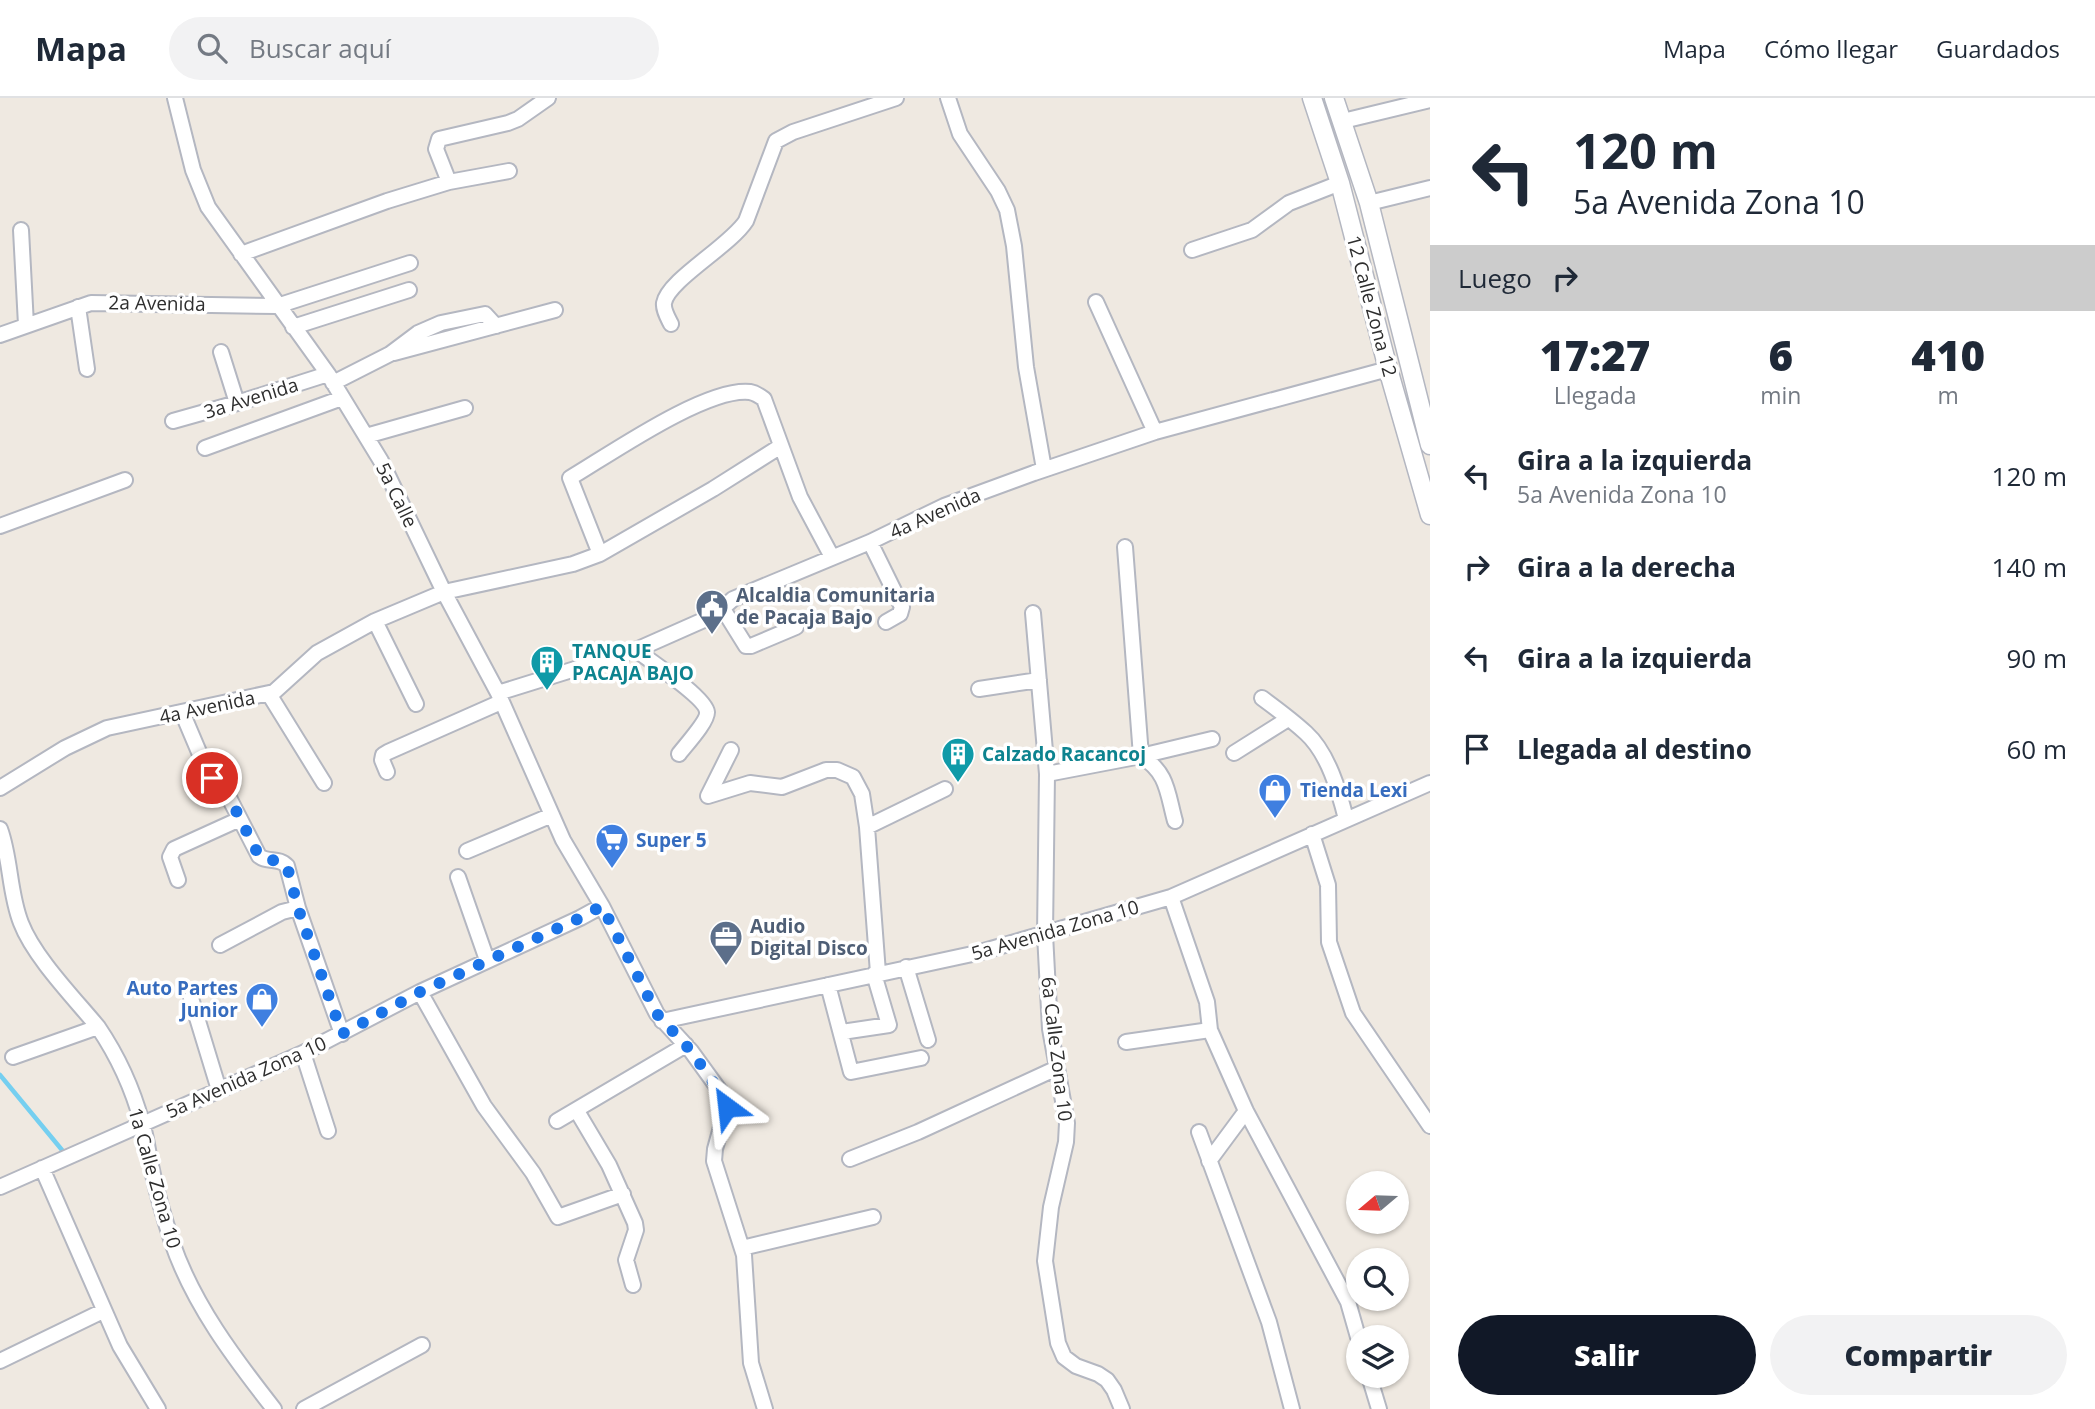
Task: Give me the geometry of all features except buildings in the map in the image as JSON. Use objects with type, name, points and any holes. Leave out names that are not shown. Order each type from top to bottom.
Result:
[{"type":"street","name":"5a Calle","points":[[175,98],[193,170],[208,207],[330,378],[381,461],[444,592],[500,697],[564,841],[602,906],[662,1021],[686,1045],[727,1102],[714,1161],[746,1262],[751,1363],[765,1409]]},
{"type":"street","points":[[449,183],[436,149],[439,139],[518,120],[548,98]]},
{"type":"street","points":[[671,324],[664,305],[667,295],[742,229],[776,141],[793,132],[896,98]]},
{"type":"street","points":[[948,98],[960,134],[998,191],[1007,210],[1014,246],[1026,366],[1044,469]]},
{"type":"street","name":"12 Calle Zona 12","points":[[1312,98],[1340,183],[1388,369],[1424,474],[1430,515]]},
{"type":"street","name":"12 Calle Zona 12","points":[[1334,98],[1369,203],[1430,445]]},
{"type":"street","points":[[1343,121],[1430,100]]},
{"type":"street","points":[[241,254],[387,201],[449,183],[509,171]]},
{"type":"street","points":[[1192,250],[1252,230],[1289,203],[1340,183]]},
{"type":"street","points":[[1369,203],[1430,188]]},
{"type":"street","points":[[21,230],[26,325]]},
{"type":"street","name":"2a Avenida","points":[[0,335],[91,303],[277,306],[410,263]]},
{"type":"street","points":[[293,327],[409,290]]},
{"type":"street","points":[[1096,302],[1155,432]]},
{"type":"street","points":[[78,307],[86,369]]},
{"type":"street","name":"3a Avenida","points":[[173,421],[330,378],[390,354],[412,335],[441,323],[485,314],[496,326],[555,310]]},
{"type":"street","points":[[221,352],[237,403]]},
{"type":"street","name":"4a Avenida","points":[[387,772],[382,760],[383,755],[500,697],[636,650],[697,624],[723,609],[733,599],[870,541],[944,506],[1155,432],[1388,369]]},
{"type":"street","points":[[600,554],[570,478],[692,407],[736,393],[756,394],[764,400],[800,497],[832,557]]},
{"type":"street","points":[[205,448],[342,398]]},
{"type":"street","points":[[366,436],[465,408]]},
{"type":"street","name":"4a Avenida","points":[[0,788],[65,748],[107,728],[270,694],[279,689],[301,665],[317,653],[375,621],[444,592],[573,564],[600,554],[781,446]]},
{"type":"street","points":[[0,526],[125,480]]},
{"type":"street","points":[[870,541],[902,607],[900,614],[886,622]]},
{"type":"street","points":[[1125,547],[1141,756]]},
{"type":"street","points":[[723,609],[746,646],[796,627]]},
{"type":"street","name":"6a Calle Zona 10","points":[[1033,613],[1047,774],[1045,934],[1050,1029],[1065,1104],[1066,1142],[1051,1207],[1045,1261],[1058,1343],[1064,1357],[1076,1366],[1107,1380],[1122,1409]]},
{"type":"street","points":[[375,621],[416,704]]},
{"type":"street","points":[[636,650],[691,691],[705,707],[706,718],[679,754]]},
{"type":"street","points":[[979,689],[1039,680]]},
{"type":"street","points":[[270,694],[324,783]]},
{"type":"street","points":[[1262,698],[1308,734],[1318,747],[1341,798],[1346,819]]},
{"type":"street","points":[[182,712],[207,771],[212,778],[222,783],[259,856],[266,860],[280,861],[287,866],[298,908],[342,1034]]},
{"type":"street","points":[[1234,753],[1288,719]]},
{"type":"street","points":[[1047,774],[1212,739]]},
{"type":"street","points":[[731,750],[708,796],[750,783],[782,787],[820,772],[837,770],[859,784],[867,827],[876,974],[889,1025],[842,1032]]},
{"type":"street","points":[[1141,756],[1154,764],[1160,772],[1175,821]]},
{"type":"street","name":"5a Avenida Zona 10","points":[[662,1021],[977,953],[1171,897],[1430,783]]},
{"type":"street","points":[[867,827],[945,789]]},
{"type":"street","points":[[467,851],[552,815]]},
{"type":"street","points":[[178,880],[170,857],[174,849],[240,819]]},
{"type":"street","name":"1a Calle Zona 10","points":[[0,829],[6,886],[28,939],[98,1027],[116,1057],[142,1122],[162,1208],[180,1263],[227,1347],[274,1409]]},
{"type":"street","points":[[1312,834],[1328,885],[1329,942],[1353,1013],[1430,1126]]},
{"type":"street","points":[[458,877],[487,960]]},
{"type":"street","points":[[1171,897],[1207,1002],[1210,1030],[1246,1111],[1348,1302],[1355,1325]]},
{"type":"street","name":"5a Avenida Zona 10","points":[[0,1186],[303,1053],[420,992],[602,906]]},
{"type":"street","points":[[220,945],[282,912],[298,908]]},
{"type":"street","points":[[906,967],[928,1040]]},
{"type":"street","points":[[828,985],[851,1072],[921,1058]]},
{"type":"street","points":[[420,992],[484,1106],[533,1173],[558,1217],[623,1194]]},
{"type":"street","points":[[191,998],[219,1090]]},
{"type":"street","points":[[13,1057],[98,1027]]},
{"type":"street","points":[[1126,1042],[1210,1030]]},
{"type":"street","points":[[557,1121],[686,1045]]},
{"type":"street","points":[[303,1053],[328,1131]]},
{"type":"street","points":[[850,1159],[918,1132],[1058,1068]]},
{"type":"street","points":[[577,1111],[623,1194],[636,1230],[626,1260],[633,1285]]},
{"type":"street","points":[[1209,1161],[1246,1111]]},
{"type":"street","points":[[1199,1132],[1269,1322],[1292,1409]]},
{"type":"street","points":[[42,1168],[103,1311],[120,1346],[159,1409]]},
{"type":"street","points":[[742,1248],[873,1217]]},
{"type":"street","points":[[0,1361],[103,1311]]},
{"type":"street","points":[[304,1409],[422,1345]]},
{"type":"street","points":[[1373,1388],[1379,1409]]},
{"type":"waterway","points":[[0,1075],[62,1150]]},
{"type":"place","name":"Alcaldia Comunitaria de Pacaja Bajo","points":[[712,636]]},
{"type":"place","name":"TANQUE PACAJA BAJO","points":[[547,692]]},
{"type":"place","name":"Calzado Racancoj","points":[[958,784]]},
{"type":"place","name":"Tienda Lexi","points":[[1275,820]]},
{"type":"place","name":"Super 5","points":[[612,870]]},
{"type":"place","name":"Audio Digital Disco","points":[[726,967]]},
{"type":"place","name":"Auto Partes Junior","points":[[262,1029]]},
{"type":"route","points":[[212,778],[222,783],[259,856],[266,860],[280,861],[290,871],[298,908],[342,1034],[420,992],[602,906],[657,1014],[691,1051],[727,1102],[727,1107]]}]
